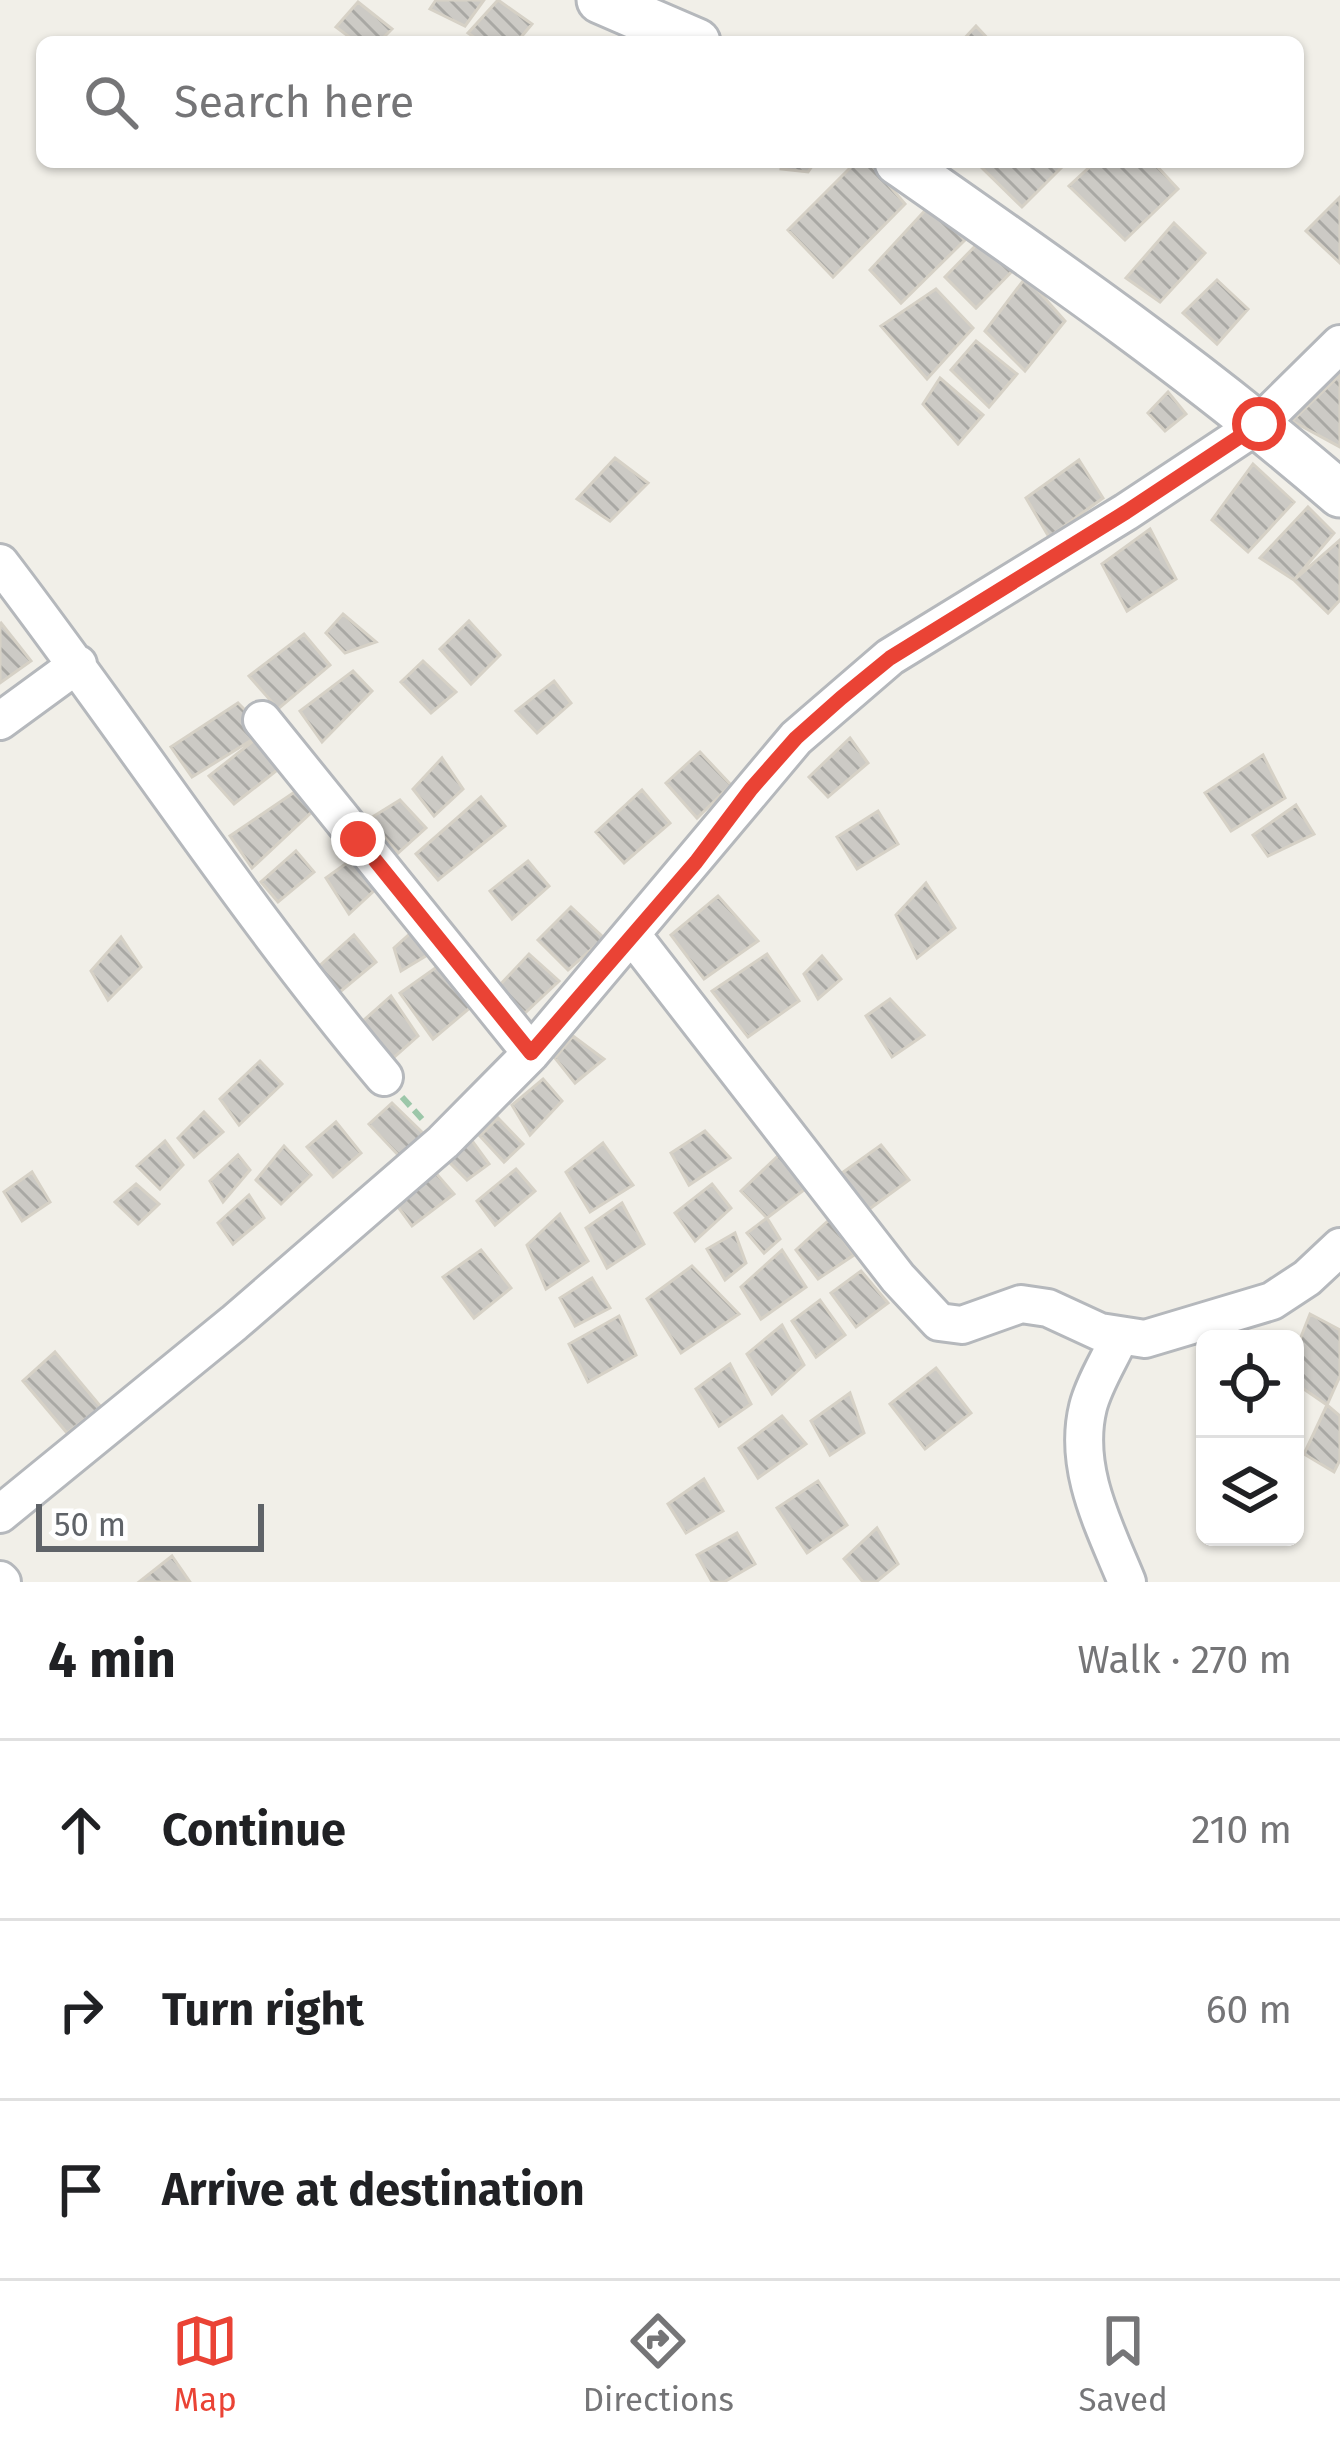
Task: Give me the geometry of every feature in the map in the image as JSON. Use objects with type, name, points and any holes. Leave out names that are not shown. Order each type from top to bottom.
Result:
[{"type":"street","points":[[600,0],[683,36]]},
{"type":"street","points":[[907,168],[1077,286],[1259,424],[1340,494]]},
{"type":"street","points":[[0,1514],[234,1323],[443,1142],[531,1053],[796,738],[874,671],[1259,424],[1340,344]]},
{"type":"street","points":[[0,563],[78,664],[238,890],[384,1077]]},
{"type":"street","points":[[0,721],[78,664]]},
{"type":"street","points":[[262,721],[531,1053]]},
{"type":"street","points":[[632,934],[898,1278],[938,1322],[962,1325],[1021,1304],[1048,1308],[1120,1336],[1145,1340],[1272,1301],[1307,1278],[1340,1247]]},
{"type":"street","points":[[1120,1336],[1088,1405],[1083,1454],[1092,1497],[1127,1582]]},
{"type":"path","points":[[384,1077],[443,1142]]},
{"type":"building","points":[[436,0],[484,0],[465,26],[430,9]]},
{"type":"building","points":[[498,0],[532,24],[522,36],[468,33]]},
{"type":"building","points":[[358,2],[392,29],[385,36],[348,36],[336,27]]},
{"type":"building","points":[[976,26],[985,36],[967,36]]},
{"type":"building","points":[[850,168],[874,168],[905,204],[833,277],[788,230]]},
{"type":"building","points":[[982,168],[1061,168],[1022,207]]},
{"type":"building","points":[[1088,168],[1159,168],[1178,189],[1125,240],[1069,186]]},
{"type":"building","points":[[1340,197],[1340,263],[1306,231]]},
{"type":"building","points":[[932,203],[965,240],[901,303],[870,270]]},
{"type":"building","points":[[1174,223],[1205,253],[1160,302],[1126,278]]},
{"type":"building","points":[[983,238],[1018,265],[976,308],[945,277]]},
{"type":"building","points":[[1026,277],[1065,321],[1025,371],[985,331]]},
{"type":"building","points":[[1217,280],[1248,309],[1217,344],[1183,313]]},
{"type":"building","points":[[936,289],[973,328],[927,379],[881,326]]},
{"type":"building","points":[[976,341],[1017,374],[989,407],[951,370]]},
{"type":"building","points":[[1340,375],[1340,447],[1292,421]]},
{"type":"building","points":[[940,378],[983,415],[958,444],[923,404]]},
{"type":"building","points":[[1168,392],[1186,414],[1165,431],[1148,413]]},
{"type":"building","points":[[615,458],[648,483],[610,521],[577,499]]},
{"type":"building","points":[[1079,460],[1103,498],[1049,537],[1026,498]]},
{"type":"building","points":[[1253,464],[1294,502],[1248,552],[1212,520]]},
{"type":"building","points":[[1308,507],[1334,533],[1294,580],[1260,558]]},
{"type":"building","points":[[1150,529],[1176,579],[1127,611],[1102,564]]},
{"type":"building","points":[[1340,540],[1340,600],[1328,613],[1294,580]]},
{"type":"building","points":[[343,614],[376,642],[345,653],[326,633]]},
{"type":"building","points":[[469,621],[500,655],[471,684],[440,649]]},
{"type":"building","points":[[0,624],[31,661],[0,683]]},
{"type":"building","points":[[304,634],[330,665],[278,709],[249,676]]},
{"type":"building","points":[[423,661],[456,692],[431,713],[401,682]]},
{"type":"building","points":[[353,671],[372,691],[322,742],[300,711]]},
{"type":"building","points":[[554,681],[571,703],[537,733],[516,711]]},
{"type":"building","points":[[238,703],[266,731],[192,777],[171,747]]},
{"type":"building","points":[[266,731],[290,760],[234,804],[209,776]]},
{"type":"building","points":[[850,738],[868,763],[828,797],[809,777]]},
{"type":"building","points":[[700,752],[731,785],[697,818],[666,783]]},
{"type":"building","points":[[1263,755],[1285,798],[1231,831],[1205,793]]},
{"type":"building","points":[[442,758],[463,789],[434,816],[413,789]]},
{"type":"building","points":[[642,790],[670,823],[624,863],[596,832]]},
{"type":"building","points":[[296,791],[317,807],[252,868],[230,836]]},
{"type":"building","points":[[481,797],[505,826],[438,880],[416,854]]},
{"type":"building","points":[[400,800],[426,828],[398,853],[369,819]]},
{"type":"building","points":[[1296,805],[1314,834],[1268,856],[1253,835]]},
{"type":"building","points":[[878,811],[898,844],[857,869],[837,837]]},
{"type":"building","points":[[296,851],[314,872],[278,902],[261,882]]},
{"type":"building","points":[[355,857],[377,888],[349,914],[326,878]]},
{"type":"building","points":[[528,861],[549,886],[512,919],[490,891]]},
{"type":"building","points":[[926,883],[955,928],[917,958],[896,915]]},
{"type":"building","points":[[718,896],[758,941],[704,979],[671,935]]},
{"type":"building","points":[[571,907],[604,938],[568,970],[538,940]]},
{"type":"building","points":[[423,922],[439,948],[401,971],[394,948]]},
{"type":"building","points":[[354,935],[376,962],[335,996],[316,969]]},
{"type":"building","points":[[121,937],[141,967],[108,1000],[91,971]]},
{"type":"building","points":[[529,954],[559,981],[525,1013],[498,987]]},
{"type":"building","points":[[767,954],[799,1001],[748,1037],[712,991]]},
{"type":"building","points":[[822,956],[841,979],[818,999],[804,974]]},
{"type":"building","points":[[448,959],[478,1001],[433,1039],[400,993]]},
{"type":"building","points":[[391,996],[418,1036],[383,1067],[355,1028]]},
{"type":"building","points":[[890,999],[924,1035],[892,1057],[866,1016]]},
{"type":"building","points":[[573,1036],[604,1059],[575,1083],[555,1058]]},
{"type":"building","points":[[260,1061],[282,1084],[239,1125],[220,1099]]},
{"type":"building","points":[[543,1079],[562,1101],[530,1135],[512,1105]]},
{"type":"building","points":[[392,1103],[428,1138],[404,1161],[369,1124]]},
{"type":"building","points":[[204,1112],[223,1132],[194,1157],[178,1138]]},
{"type":"building","points":[[498,1118],[523,1144],[504,1162],[480,1136]]},
{"type":"building","points":[[336,1122],[361,1153],[333,1177],[307,1147]]},
{"type":"building","points":[[705,1131],[730,1158],[689,1185],[671,1153]]},
{"type":"building","points":[[470,1138],[489,1164],[467,1180],[447,1160]]},
{"type":"building","points":[[165,1141],[183,1165],[160,1189],[137,1166]]},
{"type":"building","points":[[603,1143],[633,1185],[590,1212],[566,1172]]},
{"type":"building","points":[[881,1145],[909,1180],[864,1213],[842,1173]]},
{"type":"building","points":[[284,1146],[311,1175],[281,1204],[256,1180]]},
{"type":"building","points":[[781,1153],[804,1190],[767,1218],[741,1191]]},
{"type":"building","points":[[238,1155],[250,1170],[223,1202],[210,1181]]},
{"type":"building","points":[[516,1169],[535,1191],[495,1225],[477,1201]]},
{"type":"building","points":[[434,1171],[454,1194],[412,1226],[393,1200]]},
{"type":"building","points":[[32,1172],[50,1202],[22,1221],[4,1192]]},
{"type":"building","points":[[136,1184],[159,1204],[138,1224],[115,1202]]},
{"type":"building","points":[[712,1184],[731,1208],[695,1241],[675,1213]]},
{"type":"building","points":[[249,1195],[264,1218],[233,1244],[218,1223]]},
{"type":"building","points":[[622,1203],[644,1244],[607,1268],[586,1228]]},
{"type":"building","points":[[560,1214],[588,1261],[546,1289],[527,1245]]},
{"type":"building","points":[[767,1218],[780,1239],[764,1253],[747,1233]]},
{"type":"building","points":[[829,1220],[854,1255],[818,1279],[796,1250]]},
{"type":"building","points":[[735,1233],[746,1263],[725,1280],[707,1249]]},
{"type":"building","points":[[481,1250],[511,1288],[474,1318],[443,1277]]},
{"type":"building","points":[[782,1250],[806,1287],[761,1319],[741,1287]]},
{"type":"building","points":[[692,1266],[739,1314],[681,1353],[647,1299]]},
{"type":"building","points":[[861,1271],[888,1303],[856,1327],[831,1293]]},
{"type":"building","points":[[592,1278],[610,1308],[575,1326],[560,1298]]},
{"type":"building","points":[[820,1300],[845,1335],[816,1357],[792,1321]]},
{"type":"building","points":[[1310,1314],[1340,1330],[1340,1376],[1327,1405],[1304,1389],[1304,1330]]},
{"type":"building","points":[[619,1316],[636,1355],[588,1382],[569,1344]]},
{"type":"building","points":[[782,1325],[804,1365],[772,1394],[747,1354]]},
{"type":"building","points":[[55,1352],[101,1407],[67,1433],[23,1381]]},
{"type":"building","points":[[730,1364],[751,1404],[719,1426],[696,1389]]},
{"type":"building","points":[[936,1368],[971,1413],[925,1449],[890,1404]]},
{"type":"building","points":[[850,1393],[864,1433],[830,1455],[811,1421]]},
{"type":"building","points":[[1327,1405],[1340,1416],[1340,1460],[1334,1472],[1304,1454]]},
{"type":"building","points":[[782,1416],[806,1444],[758,1478],[739,1448]]},
{"type":"building","points":[[704,1479],[723,1511],[686,1533],[668,1504]]},
{"type":"building","points":[[818,1481],[847,1525],[807,1553],[777,1508]]},
{"type":"building","points":[[877,1528],[898,1564],[876,1582],[863,1582],[844,1559]]},
{"type":"building","points":[[737,1533],[755,1564],[724,1582],[712,1582],[697,1555]]},
{"type":"building","points":[[172,1556],[190,1582],[139,1582]]},
{"type":"route","points":[[358,839],[531,1053],[696,862],[751,789],[796,738],[841,698],[890,658],[1259,424]]}]
